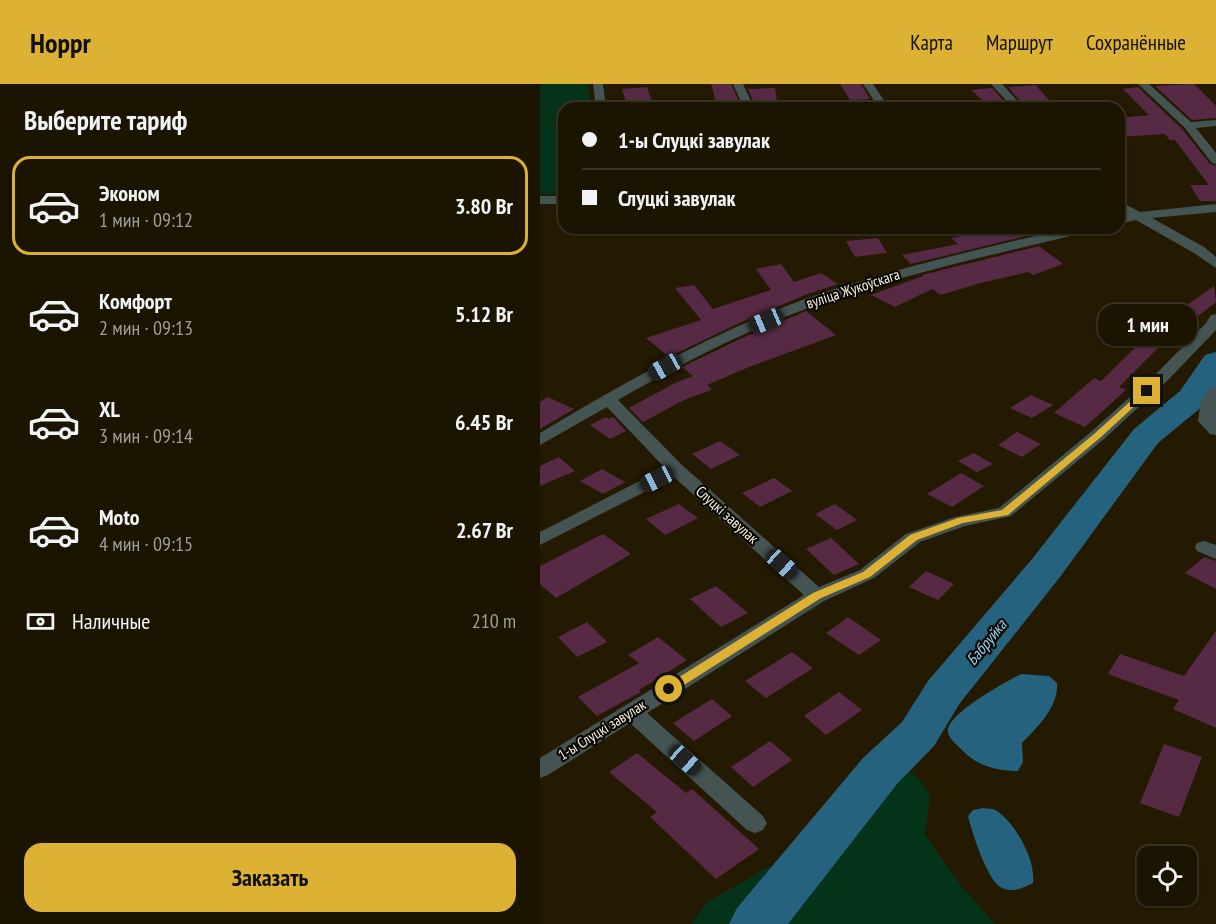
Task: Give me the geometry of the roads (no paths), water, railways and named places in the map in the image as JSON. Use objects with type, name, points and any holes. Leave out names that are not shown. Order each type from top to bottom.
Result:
[{"type":"street","points":[[598,84],[600,102]]},
{"type":"street","points":[[738,84],[746,102]]},
{"type":"street","points":[[868,84],[880,102]]},
{"type":"street","points":[[996,84],[1013,102]]},
{"type":"street","points":[[1143,84],[1188,125],[1216,161]]},
{"type":"street","points":[[1188,125],[1216,123]]},
{"type":"street","points":[[540,200],[558,201]]},
{"type":"street","points":[[1125,219],[1216,208]]},
{"type":"street","points":[[1125,209],[1198,250],[1216,264]]},
{"type":"street","name":"вуліца Жукоўскага","points":[[540,440],[684,356],[807,303],[950,260],[1060,234]]},
{"type":"street","points":[[817,596],[867,574],[913,538],[961,520],[1005,512],[1098,435],[1163,376],[1213,325],[1216,318]]},
{"type":"street","points":[[1216,391],[1209,401],[1206,421],[1216,430]]},
{"type":"street","points":[[540,539],[676,470],[608,399]]},
{"type":"street","name":"Слуцкі завулак","points":[[676,470],[817,596]]},
{"type":"street","name":"1-ы Слуцкі завулак","points":[[540,769],[817,596]]},
{"type":"street","points":[[632,712],[755,823]]},
{"type":"water","points":[[1021,674],[1049,676],[1057,683],[1055,700],[1046,716],[1022,743],[1023,762],[1018,771],[996,769],[981,764],[969,756],[951,738],[948,729],[951,722],[968,706]]},
{"type":"water","points":[[983,808],[997,811],[1018,833],[1031,864],[1033,883],[1010,890],[996,884],[981,855],[968,816],[973,810]]},
{"type":"waterway","name":"Бабруйка","points":[[756,924],[880,771],[918,734],[944,692],[1046,568],[1146,436],[1192,398],[1216,362]]}]
